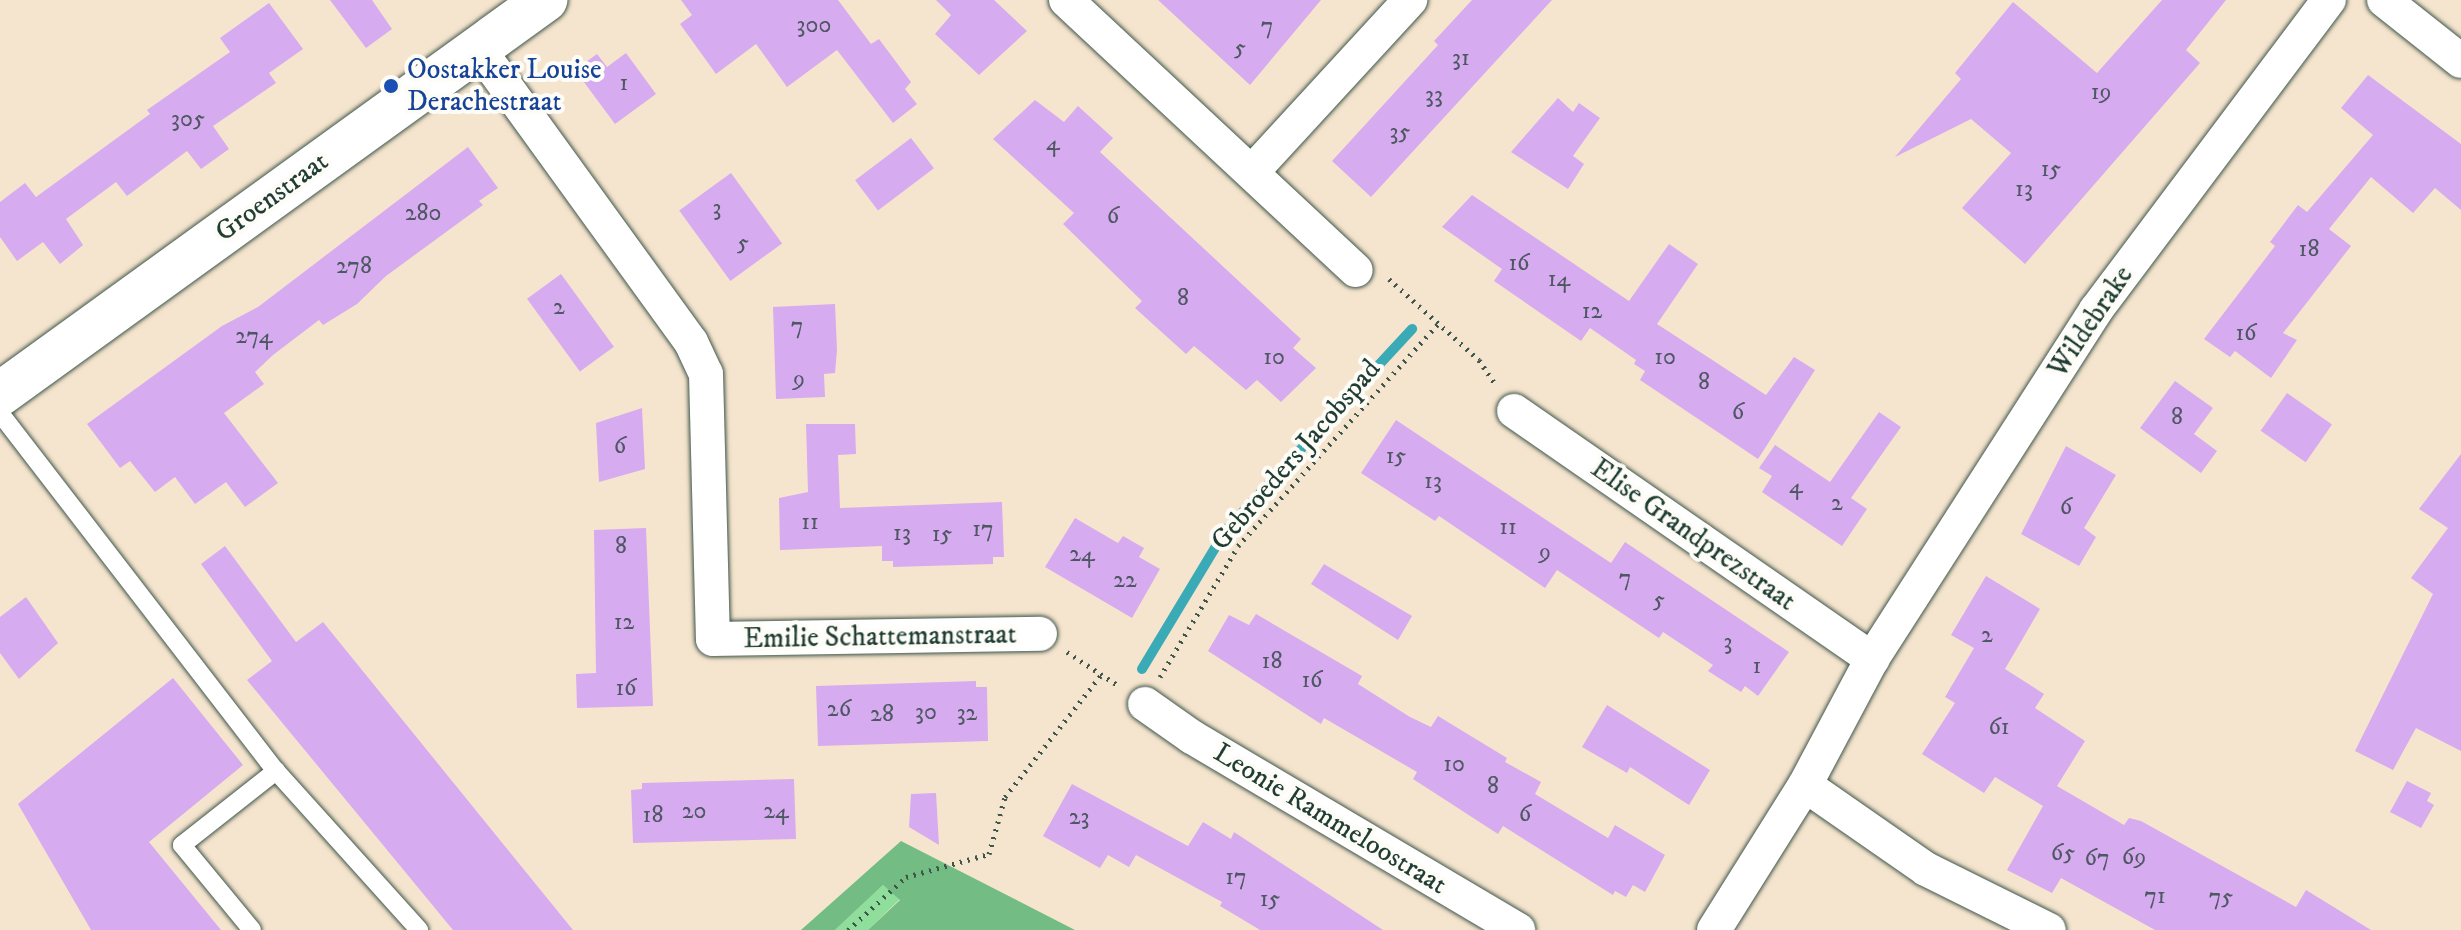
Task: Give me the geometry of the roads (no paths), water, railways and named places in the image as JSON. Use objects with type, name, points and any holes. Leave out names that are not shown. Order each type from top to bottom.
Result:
[{"type":"street","points":[[1066,0],[1356,270]]},
{"type":"street","points":[[1252,172],[1410,0]]},
{"type":"street","name":"Wildebrake","points":[[1714,930],[1805,785],[1872,659],[2096,310],[2329,0]]},
{"type":"street","points":[[2384,0],[2461,61]]},
{"type":"street","name":"Groenstraat","points":[[0,394],[539,2]]},
{"type":"street","name":"Emilie Schattemanstraat","points":[[478,48],[691,342],[706,374],[713,639],[1040,634]]},
{"type":"street","name":"Elise Grandprezstraat","points":[[1514,411],[1872,659]]},
{"type":"street","name":"Leonie Rammeloostraat","points":[[1145,704],[1192,737],[1518,930]]},
{"type":"street","points":[[1805,785],[1926,869],[2049,930]]},
{"type":"lane","points":[[0,413],[276,771],[419,930]]},
{"type":"lane","points":[[252,930],[182,845],[276,771]]},
{"type":"waterway","points":[[1142,669],[1226,530],[1412,329]]},
{"type":"place","name":"Oostakker Louise Derachestraat","points":[[391,86]]}]
